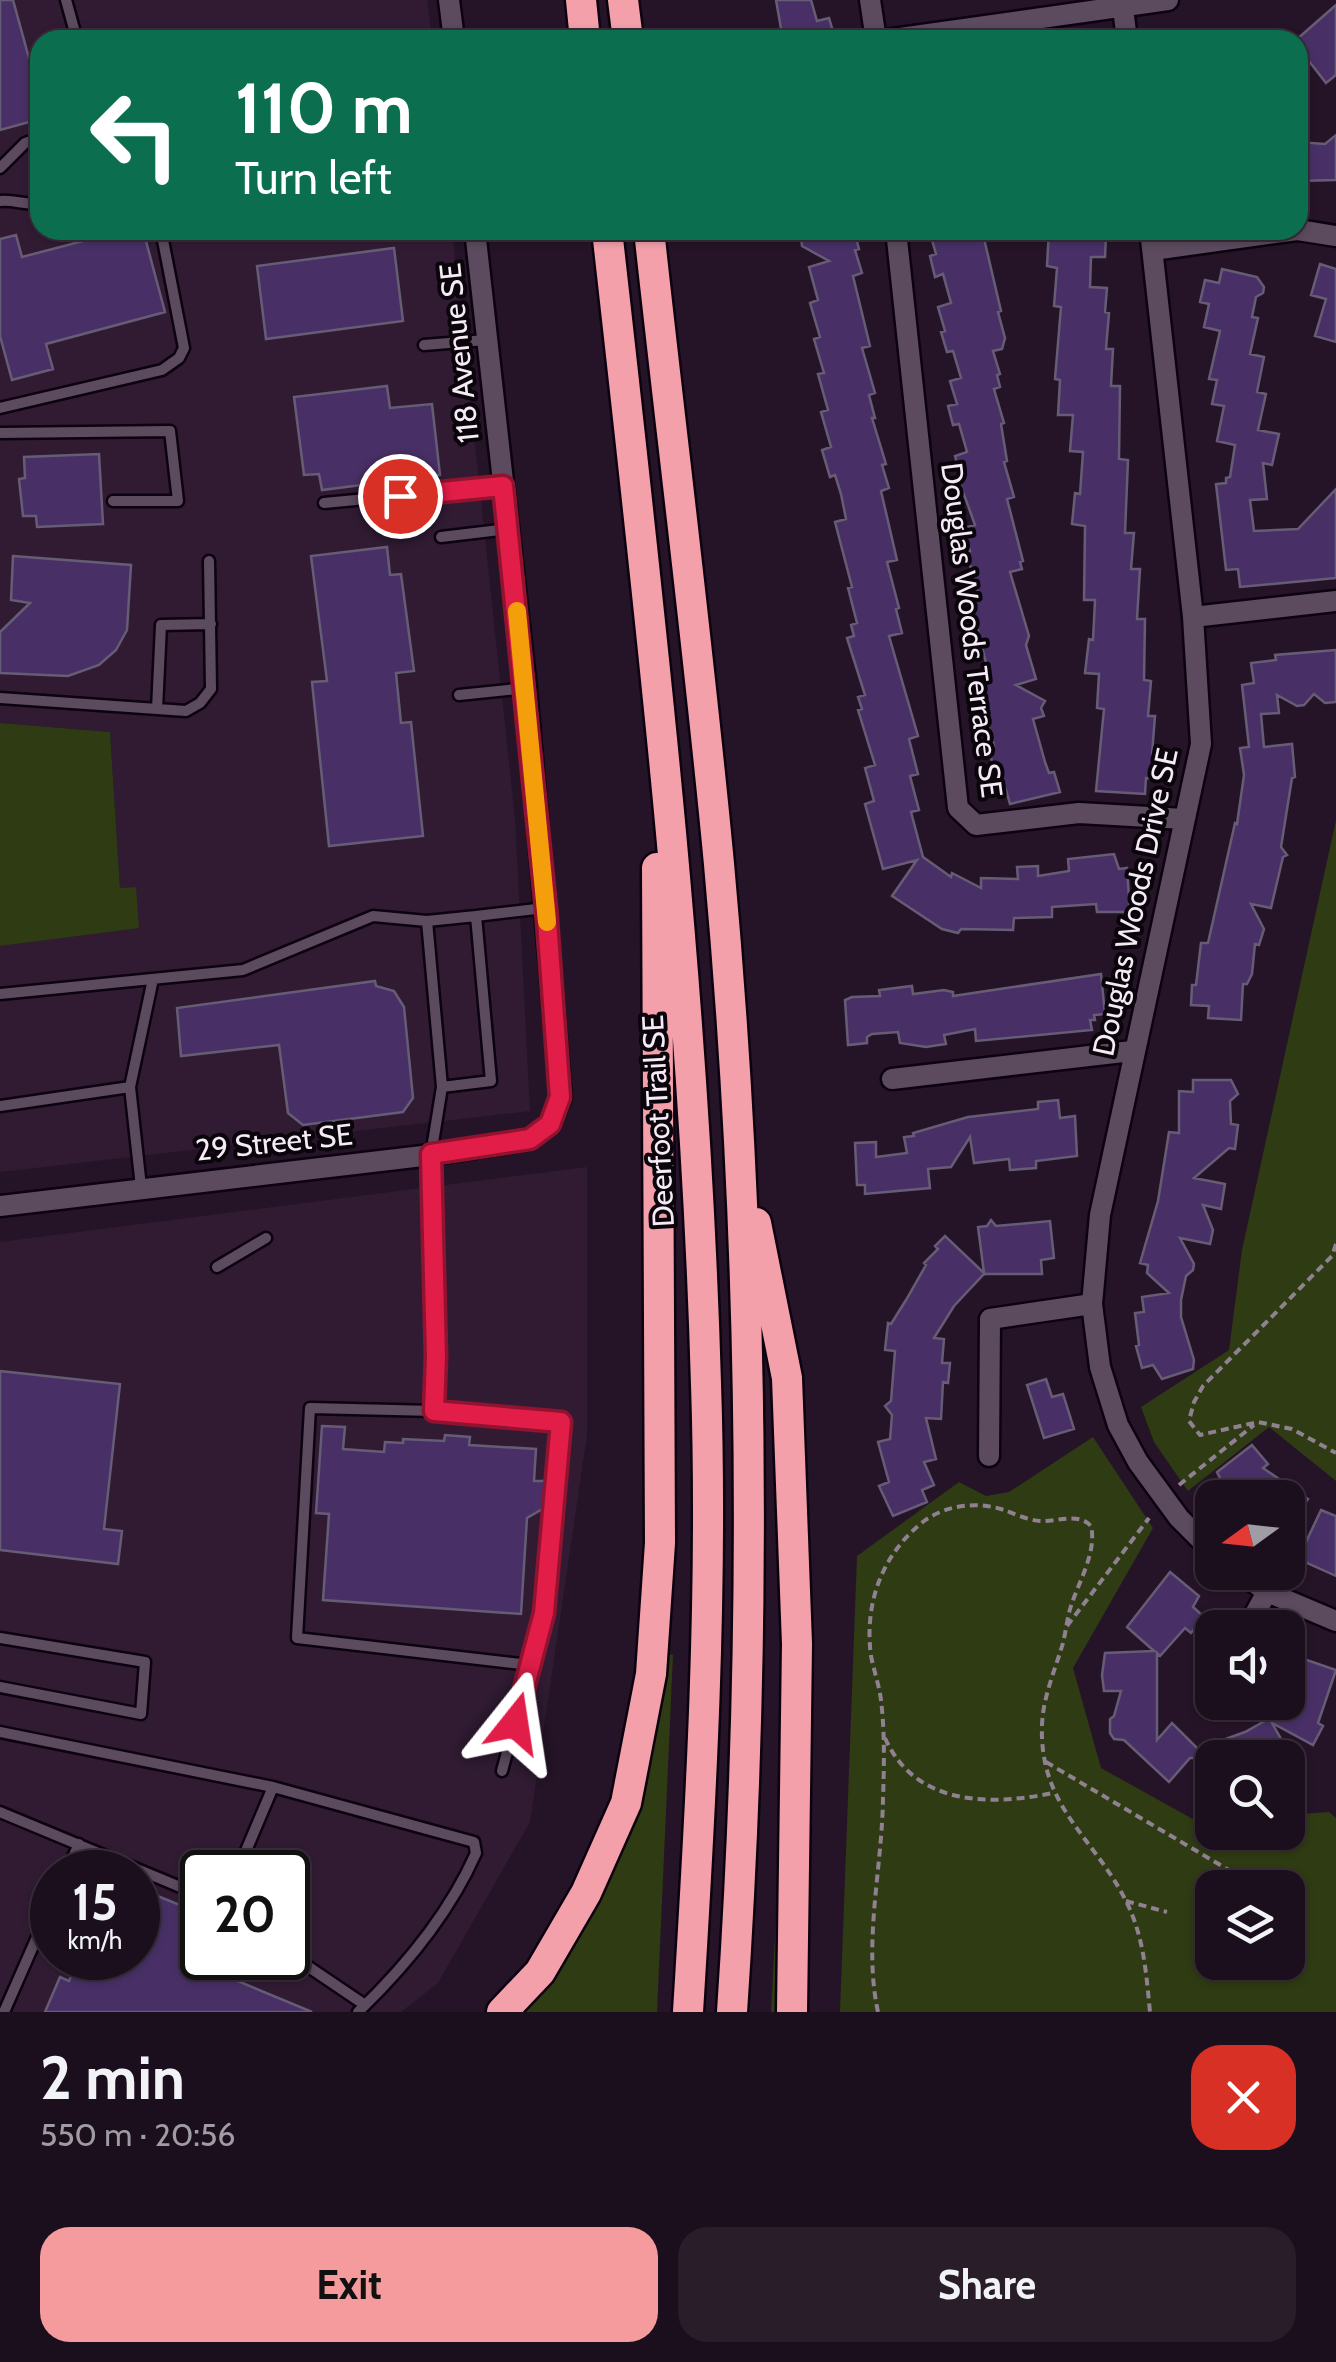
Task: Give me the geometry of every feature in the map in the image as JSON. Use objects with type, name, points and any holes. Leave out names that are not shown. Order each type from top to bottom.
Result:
[{"type":"highway","points":[[581,0],[584,30]]},
{"type":"highway","points":[[623,0],[627,30]]},
{"type":"highway","name":"Deerfoot Trail SE","points":[[607,240],[676,864],[694,1106],[706,1388],[706,1666],[688,2012]]},
{"type":"highway","points":[[650,240],[719,866],[737,1126],[748,1392],[748,1648],[732,2012]]},
{"type":"highway","points":[[502,2012],[540,1972],[586,1894],[626,1803],[651,1674],[660,1543],[656,665]]},
{"type":"highway","points":[[737,1126],[787,1378],[797,1644],[792,2012]]},
{"type":"street","points":[[449,0],[453,30]]},
{"type":"street","points":[[870,0],[874,30]]},
{"type":"street","points":[[950,30],[1122,3],[1168,0]]},
{"type":"street","points":[[1122,3],[1125,30]]},
{"type":"street","points":[[1308,232],[1336,236]]},
{"type":"street","name":"118 Avenue SE","points":[[476,240],[526,688],[546,908],[560,1097],[550,1124]]},
{"type":"street","name":"Douglas Woods Terrace SE","points":[[897,240],[958,808],[976,825],[1079,813],[1184,819]]},
{"type":"street","name":"Douglas Woods Drive SE","points":[[1152,240],[1194,618],[1201,744],[1100,1214],[1092,1304],[1100,1368],[1118,1426],[1138,1462],[1195,1535]]},
{"type":"street","points":[[1194,618],[1336,601]]},
{"type":"street","points":[[892,1079],[1132,1051]]},
{"type":"street","name":"29 Street SE","points":[[0,1206],[431,1154],[530,1139],[550,1124]]},
{"type":"street","points":[[990,1456],[990,1319],[1092,1304]]},
{"type":"street","points":[[1264,1590],[1336,1621]]},
{"type":"street","points":[[1258,1610],[1267,1592]]},
{"type":"lane","points":[[66,0],[74,30]]},
{"type":"lane","points":[[0,168],[30,141]]},
{"type":"lane","points":[[0,201],[30,206]]},
{"type":"lane","points":[[0,408],[162,370],[179,358],[184,348],[163,240]]},
{"type":"lane","points":[[424,345],[487,340]]},
{"type":"lane","points":[[0,434],[170,431],[178,501],[113,501]]},
{"type":"lane","points":[[324,503],[503,486]]},
{"type":"lane","points":[[441,537],[508,529]]},
{"type":"lane","points":[[0,698],[186,711],[200,703],[210,689],[209,560]]},
{"type":"lane","points":[[157,709],[161,625],[211,624]]},
{"type":"lane","points":[[459,695],[526,688]]},
{"type":"lane","points":[[0,994],[244,970],[373,916],[427,921],[546,908]]},
{"type":"lane","points":[[442,1088],[491,1081],[476,916]]},
{"type":"lane","points":[[427,921],[442,1088],[431,1154],[434,1411]]},
{"type":"lane","points":[[141,1187],[130,1087],[153,979]]},
{"type":"lane","points":[[0,1106],[130,1087]]},
{"type":"lane","points":[[217,1267],[266,1238]]},
{"type":"lane","points":[[502,1771],[544,1613],[561,1422],[434,1411],[310,1408],[297,1638],[530,1664]]},
{"type":"lane","points":[[0,1638],[146,1662],[141,1714],[0,1687]]},
{"type":"lane","points":[[0,1732],[273,1787],[474,1842],[476,1852],[446,1907],[414,1952],[362,2009],[310,1970]]},
{"type":"lane","points":[[246,1850],[273,1787]]},
{"type":"lane","points":[[0,1812],[180,1887]]},
{"type":"lane","points":[[76,1850],[79,1844]]},
{"type":"lane","points":[[4,2012],[30,1953]]},
{"type":"path","points":[[1336,1244],[1332,1256],[1204,1386],[1189,1421],[1191,1431],[1200,1435],[1258,1422],[1292,1429],[1336,1453]]},
{"type":"path","points":[[1176,1488],[1258,1422]]},
{"type":"path","points":[[878,2012],[873,1989],[884,1734],[869,1631],[871,1606],[877,1582],[906,1537],[928,1518],[963,1506],[998,1508],[1040,1521],[1092,1521],[1089,1556],[1045,1702],[1042,1726],[1046,1762],[1053,1793],[1126,1901],[1140,1932],[1150,2012]]},
{"type":"path","points":[[1066,1628],[1149,1518]]},
{"type":"path","points":[[884,1734],[892,1754],[910,1775],[938,1792],[968,1799],[1019,1800],[1053,1793]]},
{"type":"path","points":[[1046,1762],[1229,1870]]},
{"type":"path","points":[[1126,1901],[1167,1912]]},
{"type":"shaded area","points":[[0,0],[427,0],[431,30],[30,30],[30,240],[453,240],[515,819],[530,1111],[0,1172],[0,946],[139,927],[135,887],[120,889],[110,732],[0,723]]},
{"type":"shaded area","points":[[587,1167],[587,1435],[530,1822],[438,1983],[401,2012],[0,2012],[0,1242]]},
{"type":"green space","points":[[0,723],[110,732],[120,888],[136,887],[139,928],[0,946]]},
{"type":"green space","points":[[1336,820],[1336,1481],[1269,1427],[1202,1480],[1195,1480],[1188,1491],[1154,1442],[1141,1407],[1229,1350],[1242,1250]]},
{"type":"green space","points":[[1093,1437],[1153,1528],[1073,1668],[1101,1768],[1195,1820],[1195,1850],[1305,1850],[1305,1814],[1329,1812],[1336,1818],[1336,2012],[840,2012],[857,1556],[959,1482],[986,1496],[1009,1492]]},
{"type":"green space","points":[[665,1654],[673,1655],[657,2012],[522,2012],[572,1946]]},
{"type":"green space","points":[[779,1862],[786,1863],[782,2012],[771,2012]]},
{"type":"building","points":[[0,0],[13,0],[30,62],[30,122],[0,130]]},
{"type":"building","points":[[776,0],[811,0],[817,21],[829,18],[833,30],[781,30]]},
{"type":"building","points":[[1336,5],[1336,75],[1326,83],[1308,60],[1307,30]]},
{"type":"building","points":[[1336,135],[1336,180],[1308,181],[1308,143],[1325,144]]},
{"type":"building","points":[[16,235],[22,257],[87,240],[146,240],[165,312],[46,344],[53,369],[12,380],[0,336],[0,239]]},
{"type":"building","points":[[801,240],[857,240],[859,249],[855,250],[862,273],[853,276],[870,346],[862,348],[875,393],[869,395],[872,418],[889,488],[881,491],[897,560],[887,562],[902,633],[889,636],[918,736],[909,739],[918,774],[910,776],[919,810],[911,812],[923,857],[951,877],[952,873],[981,888],[981,878],[1018,879],[1017,867],[1038,866],[1038,876],[1069,871],[1068,859],[1114,854],[1119,869],[1127,868],[1130,912],[1097,912],[1096,904],[1052,907],[1052,917],[1014,918],[1013,930],[961,929],[958,933],[942,929],[892,896],[917,860],[883,869],[865,804],[874,801],[865,768],[875,765],[858,710],[862,709],[858,697],[865,695],[847,638],[854,636],[851,625],[857,623],[835,522],[846,519],[835,475],[830,477],[822,450],[831,447],[821,412],[828,410],[818,374],[824,373],[814,339],[820,337],[810,303],[818,300],[809,267],[829,261],[802,246]]},
{"type":"building","points":[[932,240],[984,240],[1005,338],[1002,349],[993,351],[1000,374],[1000,387],[994,389],[1004,423],[1004,462],[1014,497],[1007,499],[1023,561],[1022,569],[1010,572],[1029,636],[1026,645],[1036,679],[1016,685],[1045,701],[1041,708],[1044,716],[1033,719],[1049,773],[1054,772],[1060,792],[1010,804],[1006,790],[995,793],[989,773],[995,771],[988,748],[994,746],[981,700],[987,698],[980,673],[988,671],[971,602],[980,599],[966,552],[970,551],[964,528],[975,525],[958,478],[961,477],[955,456],[967,452],[959,424],[953,425],[948,406],[957,404],[950,381],[961,378],[953,351],[947,352],[941,332],[945,331],[938,307],[951,303],[943,274],[935,277],[930,256],[936,254]]},
{"type":"building","points":[[1048,240],[1106,240],[1105,257],[1091,257],[1090,287],[1107,288],[1106,349],[1113,349],[1111,386],[1120,386],[1119,459],[1128,460],[1125,533],[1134,533],[1131,569],[1140,569],[1137,619],[1145,619],[1144,680],[1151,681],[1148,716],[1155,716],[1152,754],[1159,755],[1157,779],[1146,778],[1145,794],[1096,791],[1104,709],[1097,708],[1099,674],[1085,673],[1089,639],[1093,640],[1095,600],[1084,600],[1085,526],[1072,524],[1075,493],[1080,494],[1083,452],[1070,451],[1073,415],[1058,415],[1060,380],[1055,379],[1061,307],[1054,306],[1057,268],[1047,266]]},
{"type":"building","points":[[394,248],[403,321],[266,339],[257,266]]},
{"type":"building","points":[[1320,264],[1336,269],[1336,342],[1315,336],[1326,299],[1311,295]]},
{"type":"building","points":[[1222,269],[1257,277],[1264,287],[1256,297],[1252,317],[1258,318],[1250,354],[1264,357],[1257,392],[1266,394],[1258,430],[1279,434],[1272,465],[1263,463],[1267,499],[1250,500],[1254,531],[1298,529],[1336,489],[1336,578],[1240,587],[1238,569],[1226,570],[1216,484],[1226,483],[1230,477],[1235,445],[1217,441],[1224,406],[1212,404],[1217,380],[1209,379],[1220,331],[1204,327],[1209,304],[1200,302],[1205,280],[1219,283]]},
{"type":"building","points":[[387,386],[390,408],[432,404],[440,475],[322,490],[319,474],[304,475],[294,397]]},
{"type":"building","points":[[99,454],[103,524],[37,527],[36,516],[23,516],[19,479],[25,478],[24,457]]},
{"type":"building","points":[[387,547],[390,575],[401,574],[414,671],[396,673],[401,723],[411,722],[423,836],[329,846],[312,682],[327,681],[311,556]]},
{"type":"building","points":[[13,556],[131,565],[127,630],[116,650],[99,665],[68,676],[0,673],[0,632],[30,603],[11,600]]},
{"type":"building","points":[[1336,650],[1336,702],[1325,703],[1314,694],[1304,705],[1297,706],[1277,695],[1279,713],[1261,714],[1264,747],[1292,744],[1295,777],[1281,847],[1287,855],[1283,857],[1271,908],[1251,904],[1264,929],[1259,945],[1255,944],[1252,974],[1243,984],[1241,1020],[1208,1018],[1209,1006],[1191,1005],[1192,985],[1196,985],[1201,943],[1208,943],[1237,824],[1244,775],[1240,748],[1249,747],[1242,685],[1254,683],[1251,663],[1276,660],[1275,655]]},
{"type":"building","points":[[1101,974],[1105,1014],[1094,1015],[1095,1020],[1090,1020],[1092,1030],[976,1041],[975,1029],[944,1035],[946,1044],[926,1047],[900,1043],[898,1032],[872,1034],[867,1043],[848,1045],[845,1000],[852,997],[880,996],[879,990],[912,986],[913,994],[944,990],[953,992],[953,996]]},
{"type":"building","points":[[375,981],[376,986],[394,991],[404,1007],[413,1098],[403,1112],[303,1125],[288,1113],[279,1045],[181,1056],[177,1008]]},
{"type":"building","points":[[1193,1080],[1231,1080],[1238,1094],[1230,1101],[1231,1124],[1238,1125],[1235,1149],[1229,1148],[1194,1178],[1225,1184],[1221,1209],[1203,1205],[1213,1230],[1210,1244],[1180,1238],[1194,1264],[1186,1276],[1181,1300],[1193,1369],[1162,1379],[1153,1365],[1142,1368],[1136,1346],[1139,1345],[1135,1313],[1144,1312],[1142,1297],[1169,1293],[1147,1273],[1148,1265],[1140,1263],[1158,1201],[1169,1132],[1179,1133],[1179,1091],[1193,1092]]},
{"type":"building","points":[[1058,1100],[1060,1118],[1075,1116],[1077,1156],[1036,1161],[1036,1168],[1010,1170],[1009,1159],[974,1163],[970,1137],[951,1167],[928,1169],[930,1188],[865,1194],[865,1185],[857,1185],[855,1143],[876,1142],[876,1157],[907,1153],[904,1137],[914,1136],[913,1133],[968,1117],[1038,1109],[1038,1102]]},
{"type":"building","points":[[991,1220],[996,1226],[1050,1221],[1054,1258],[1041,1260],[1042,1274],[984,1274],[954,1306],[934,1338],[944,1339],[942,1363],[950,1363],[948,1383],[943,1382],[941,1419],[926,1418],[936,1459],[924,1462],[934,1485],[922,1490],[927,1502],[893,1516],[879,1486],[889,1482],[878,1442],[890,1439],[892,1415],[885,1406],[891,1401],[895,1351],[885,1350],[888,1323],[891,1324],[924,1263],[945,1236],[984,1273],[978,1227],[987,1226]]},
{"type":"building","points":[[0,1371],[120,1384],[104,1529],[122,1531],[118,1564],[0,1550]]},
{"type":"building","points":[[1046,1379],[1052,1397],[1063,1394],[1074,1429],[1044,1438],[1027,1385]]},
{"type":"building","points":[[322,1426],[345,1427],[343,1449],[384,1452],[385,1442],[444,1441],[445,1435],[470,1437],[469,1445],[536,1449],[534,1481],[546,1481],[544,1508],[527,1518],[521,1614],[323,1600],[329,1514],[316,1513]]},
{"type":"building","points":[[1252,1445],[1268,1464],[1263,1468],[1280,1480],[1221,1480],[1217,1472]]},
{"type":"building","points":[[1321,1510],[1336,1516],[1336,1576],[1305,1562],[1305,1544]]},
{"type":"building","points":[[1170,1572],[1199,1596],[1193,1607],[1196,1610],[1195,1628],[1191,1633],[1185,1628],[1160,1656],[1157,1653],[1157,1740],[1172,1723],[1195,1746],[1195,1758],[1190,1758],[1169,1782],[1124,1740],[1114,1739],[1110,1733],[1110,1719],[1121,1691],[1104,1691],[1105,1653],[1154,1651],[1127,1627]]},
{"type":"building","points":[[1305,1659],[1336,1670],[1318,1723],[1323,1726],[1313,1745],[1272,1723],[1282,1740],[1223,1740],[1266,1720],[1305,1720]]},
{"type":"building","points":[[160,1897],[180,1905],[180,1980],[235,1980],[312,2012],[45,2012],[59,1980],[160,1980]]},
{"type":"slow traffic","points":[[517,611],[547,922]]},
{"type":"route","points":[[400,496],[503,486],[526,688],[560,1097],[550,1124],[530,1139],[431,1154],[434,1411],[561,1422],[544,1613],[515,1723]]}]
